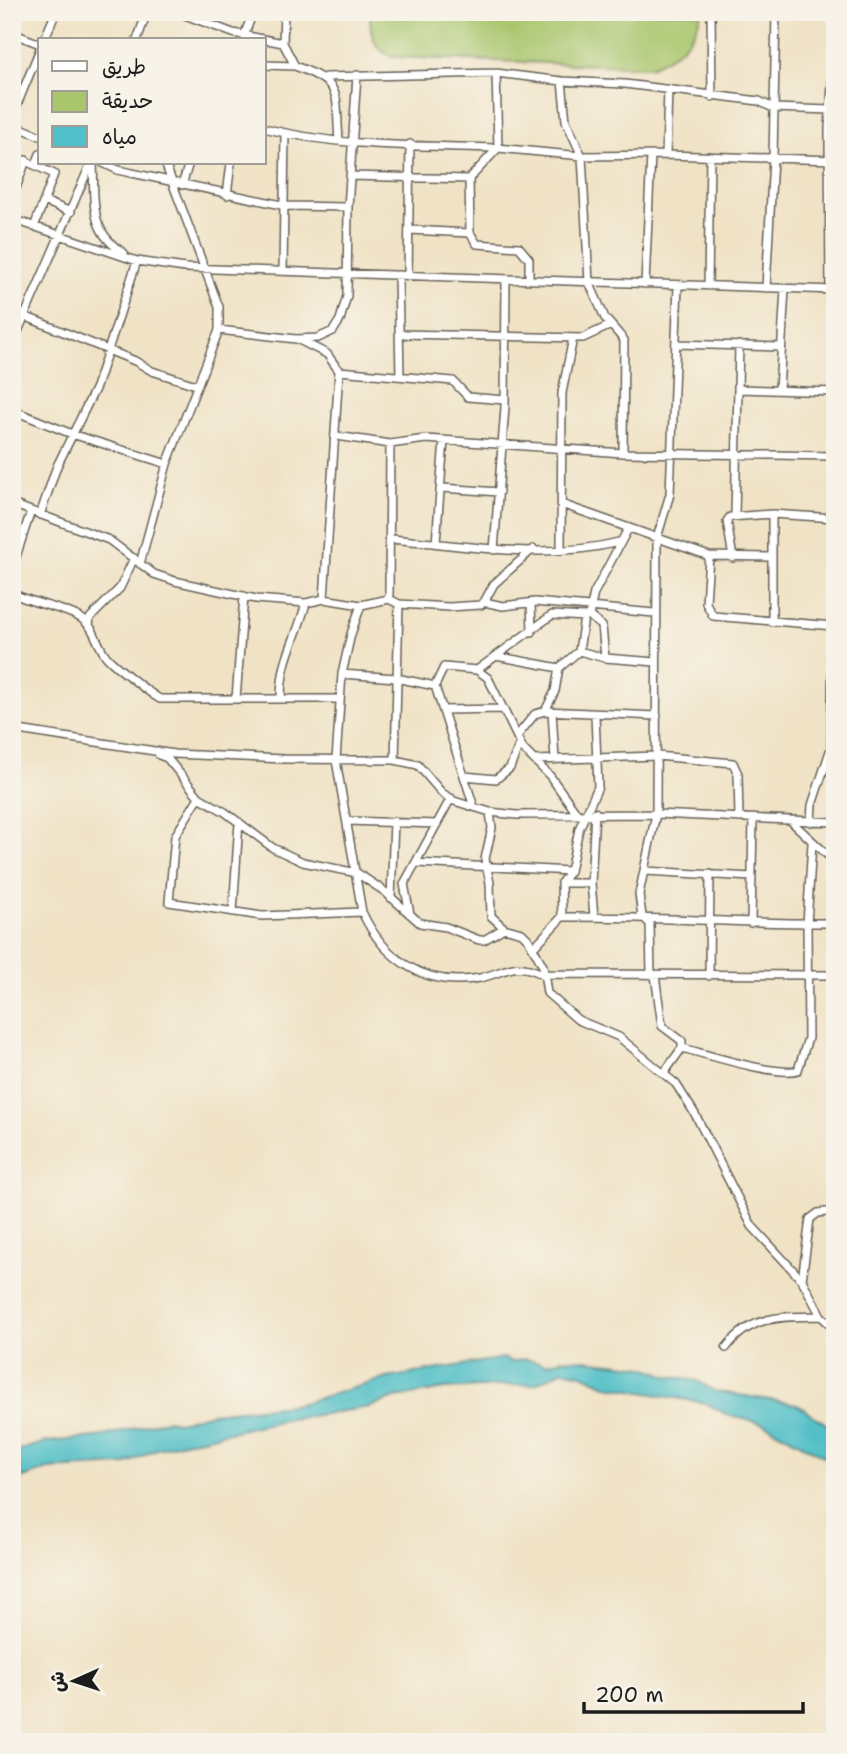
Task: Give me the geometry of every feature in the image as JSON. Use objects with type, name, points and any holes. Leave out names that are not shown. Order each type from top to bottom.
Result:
[{"type":"street","points":[[45,38],[56,12]]},
{"type":"street","points":[[138,38],[147,12]]},
{"type":"street","points":[[177,12],[231,37],[255,38]]},
{"type":"street","points":[[244,36],[253,12]]},
{"type":"street","points":[[284,12],[282,43],[295,66]]},
{"type":"street","points":[[711,12],[712,97]]},
{"type":"street","points":[[766,288],[773,158],[776,12]]},
{"type":"street","points":[[12,33],[38,46]]},
{"type":"street","points":[[266,40],[282,43]]},
{"type":"street","points":[[12,219],[137,261],[204,269],[832,290],[830,110],[835,41]]},
{"type":"street","points":[[12,117],[38,52]]},
{"type":"street","points":[[266,65],[295,66],[325,77],[496,73],[668,89],[712,97],[759,101],[773,108],[830,110]]},
{"type":"street","points":[[496,73],[498,148],[469,179],[470,233],[477,244],[519,247],[529,259],[529,279]]},
{"type":"street","points":[[219,330],[296,339],[318,338],[332,331],[340,320],[347,296],[348,207],[357,75]]},
{"type":"street","points":[[325,77],[335,92],[339,141]]},
{"type":"street","points":[[562,81],[566,121],[582,156],[589,282],[611,325],[624,340],[623,453]]},
{"type":"street","points":[[666,155],[668,89]]},
{"type":"street","points":[[12,124],[38,135]]},
{"type":"street","points":[[266,128],[339,141],[498,148],[582,156],[666,155],[832,160]]},
{"type":"street","points":[[283,271],[285,133]]},
{"type":"street","points":[[408,276],[410,144]]},
{"type":"street","points":[[12,155],[54,174],[34,227]]},
{"type":"street","points":[[645,284],[651,155]]},
{"type":"street","points":[[708,286],[710,156]]},
{"type":"street","points":[[36,164],[38,159]]},
{"type":"street","points":[[12,199],[26,160]]},
{"type":"street","points":[[12,345],[92,164]]},
{"type":"street","points":[[92,164],[95,219],[107,243],[137,261]]},
{"type":"street","points":[[105,164],[118,170],[182,185],[286,206],[348,207]]},
{"type":"street","points":[[89,626],[90,618],[120,588],[137,561],[167,464],[219,330],[219,307],[165,164]]},
{"type":"street","points":[[182,185],[189,164]]},
{"type":"street","points":[[227,195],[231,164]]},
{"type":"street","points":[[350,176],[469,179]]},
{"type":"street","points":[[44,201],[71,212]]},
{"type":"street","points":[[409,230],[470,233]]},
{"type":"street","points":[[40,515],[53,475],[96,387],[106,349],[137,261]]},
{"type":"street","points":[[398,275],[400,376]]},
{"type":"street","points":[[494,550],[505,400],[506,279]]},
{"type":"street","points":[[664,1073],[682,1048],[681,1039],[662,1026],[653,975],[650,924],[642,916],[639,894],[656,814],[654,613],[657,538],[670,494],[678,285]]},
{"type":"street","points":[[779,390],[785,289]]},
{"type":"street","points":[[12,311],[106,349],[152,372],[196,385]]},
{"type":"street","points":[[400,334],[583,338],[611,325]]},
{"type":"street","points":[[561,550],[564,505],[562,393],[573,338]]},
{"type":"street","points":[[296,339],[327,354],[339,372],[337,436],[324,599]]},
{"type":"street","points":[[676,344],[781,347]]},
{"type":"street","points":[[735,516],[739,345]]},
{"type":"street","points":[[339,372],[453,380],[468,397],[505,400]]},
{"type":"street","points":[[738,389],[835,392]]},
{"type":"street","points":[[12,410],[72,434],[167,464]]},
{"type":"street","points":[[337,436],[390,444],[444,440],[561,450],[671,455],[835,456]]},
{"type":"street","points":[[436,543],[444,440]]},
{"type":"street","points":[[389,600],[390,444]]},
{"type":"street","points":[[442,488],[499,492]]},
{"type":"street","points":[[12,504],[109,540],[154,574],[244,596],[306,603],[324,599],[361,605],[389,600],[399,604],[449,607],[481,605],[494,584],[533,549]]},
{"type":"street","points":[[564,505],[709,556],[771,557]]},
{"type":"street","points":[[12,569],[31,511]]},
{"type":"street","points":[[772,514],[772,622]]},
{"type":"street","points":[[733,558],[727,522],[735,516],[772,514],[835,518]]},
{"type":"street","points":[[555,760],[549,711],[559,668],[579,652],[587,614],[618,542],[628,529]]},
{"type":"street","points":[[390,540],[494,550],[593,548],[618,542]]},
{"type":"street","points":[[811,822],[812,805],[833,746],[835,547]]},
{"type":"street","points":[[709,556],[706,603],[710,614],[717,618],[833,626]]},
{"type":"street","points":[[12,593],[79,617],[96,632],[104,654],[149,694],[172,700],[340,699]]},
{"type":"street","points":[[236,699],[244,596]]},
{"type":"street","points":[[484,602],[503,606],[554,604],[587,614],[602,626],[605,658]]},
{"type":"street","points":[[281,699],[281,673],[286,655],[298,636],[306,603]]},
{"type":"street","points":[[531,603],[532,632]]},
{"type":"street","points":[[395,760],[399,604]]},
{"type":"street","points":[[552,615],[554,604]]},
{"type":"street","points":[[361,605],[342,674],[336,760],[362,912],[373,935],[382,945],[427,978],[479,978],[517,966],[542,974],[835,975]]},
{"type":"street","points":[[477,670],[552,615],[654,613]]},
{"type":"street","points":[[579,652],[605,658],[656,662]]},
{"type":"street","points":[[496,656],[559,668]]},
{"type":"street","points":[[474,807],[435,686],[444,667],[477,670],[488,678],[519,740],[576,812]]},
{"type":"street","points":[[342,674],[396,678],[435,686]]},
{"type":"street","points":[[443,710],[504,709]]},
{"type":"street","points":[[464,776],[496,779],[510,768],[519,740],[535,714],[549,711],[657,716]]},
{"type":"street","points":[[594,916],[591,883],[592,812],[598,787],[595,715]]},
{"type":"street","points":[[12,729],[145,750],[336,760],[395,760],[418,765],[450,798],[490,812],[517,815],[592,812],[835,822]]},
{"type":"street","points":[[145,750],[167,758],[199,797],[286,855],[357,873],[420,923],[446,927],[479,940],[484,940],[504,928]]},
{"type":"street","points":[[535,760],[657,756],[733,763],[738,774],[739,818]]},
{"type":"street","points":[[199,797],[175,836],[169,902],[233,912],[294,917],[362,912]]},
{"type":"street","points":[[410,914],[404,884],[450,798]]},
{"type":"street","points":[[490,812],[492,828],[486,849],[486,866],[490,883],[491,916],[504,928],[522,933],[533,948],[543,966],[542,974],[547,993],[578,1020],[619,1037],[676,1084],[695,1114],[752,1226],[802,1280],[821,1315],[835,1329]]},
{"type":"street","points":[[533,948],[562,917],[561,883],[570,871],[579,829],[592,812]]},
{"type":"street","points":[[751,923],[753,819]]},
{"type":"street","points":[[348,821],[437,824]]},
{"type":"street","points":[[391,898],[394,821]]},
{"type":"street","points":[[233,912],[239,822]]},
{"type":"street","points":[[793,822],[812,843],[835,862]]},
{"type":"street","points":[[682,1048],[744,1064],[789,1072],[798,1070],[808,1038],[807,924],[812,843]]},
{"type":"street","points":[[416,863],[570,871]]},
{"type":"street","points":[[645,872],[752,877]]},
{"type":"street","points":[[709,976],[710,874]]},
{"type":"street","points":[[561,883],[591,883]]},
{"type":"street","points":[[562,917],[642,916],[709,922],[835,923]]},
{"type":"street","points":[[802,1280],[810,1219],[818,1213],[835,1211]]},
{"type":"street","points":[[726,1348],[742,1331],[758,1322],[821,1315]]},
{"type":"green space","points":[[370,12],[701,12],[695,31],[683,46],[650,67],[394,57],[381,50],[374,40]]},
{"type":"water","points":[[503,1358],[511,1362],[526,1359],[546,1364],[563,1359],[577,1359],[645,1367],[668,1376],[698,1381],[714,1391],[796,1404],[835,1430],[835,1462],[764,1424],[728,1415],[705,1403],[608,1386],[582,1374],[563,1370],[535,1384],[444,1389],[395,1398],[370,1407],[284,1420],[184,1442],[154,1450],[125,1465],[48,1469],[12,1482],[12,1452],[47,1442],[104,1436],[166,1420],[178,1422],[211,1413],[299,1404],[387,1378]]}]
